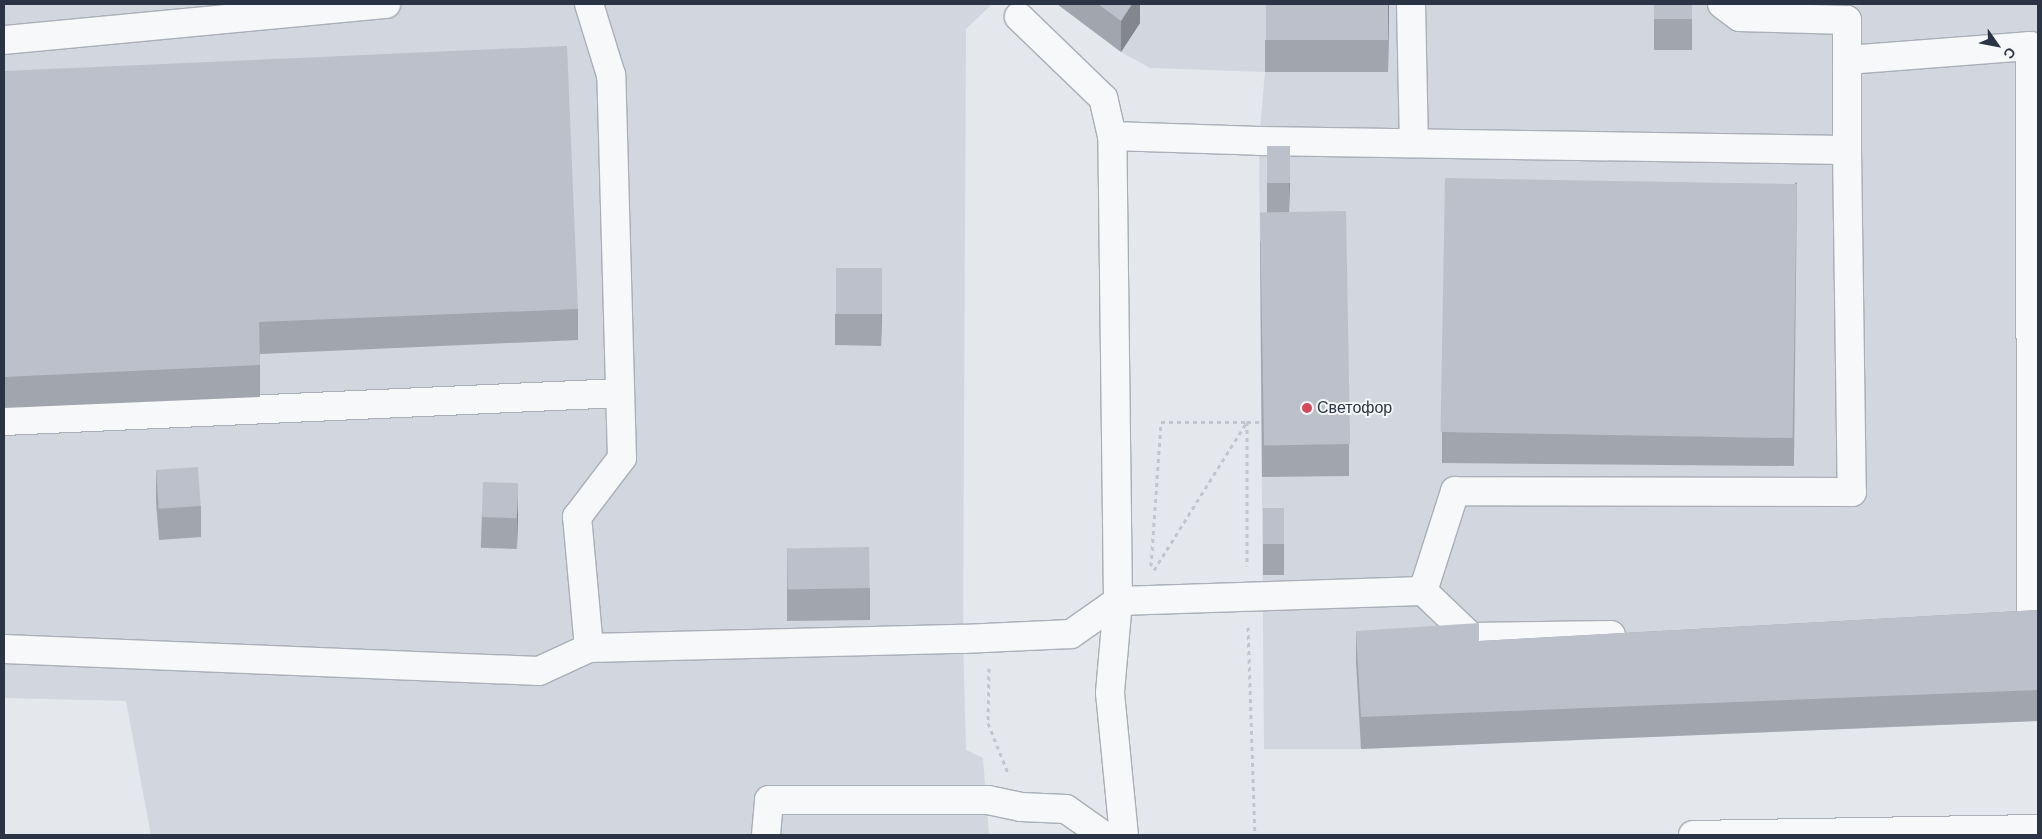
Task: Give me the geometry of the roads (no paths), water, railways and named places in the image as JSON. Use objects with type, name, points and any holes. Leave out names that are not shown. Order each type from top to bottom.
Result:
[{"type":"street","points":[[4,40],[386,4]]},
{"type":"street","points":[[589,4],[611,75],[622,458],[577,518],[589,648]]},
{"type":"street","points":[[1411,4],[1414,143]]},
{"type":"street","points":[[1423,591],[1455,491],[1852,492],[1847,20],[1739,17],[1722,4]]},
{"type":"street","points":[[1019,17],[1103,98],[1112,136],[1118,601],[1110,693],[1124,835]]},
{"type":"street","points":[[1848,60],[2030,46],[2031,628],[1992,629]]},
{"type":"street","points":[[1112,136],[1259,141],[1847,150]]},
{"type":"street","points":[[4,421],[620,392]]},
{"type":"street","points":[[4,650],[539,671],[589,648],[989,638],[1070,634],[1118,601],[1423,591],[1471,637],[1638,634]]},
{"type":"street","points":[[766,835],[769,800],[988,800],[1021,806],[1066,809],[1103,835]]},
{"type":"street","points":[[1694,835],[2038,830]]},
{"type":"place","name":"Светофор","points":[[1307,408]]}]
